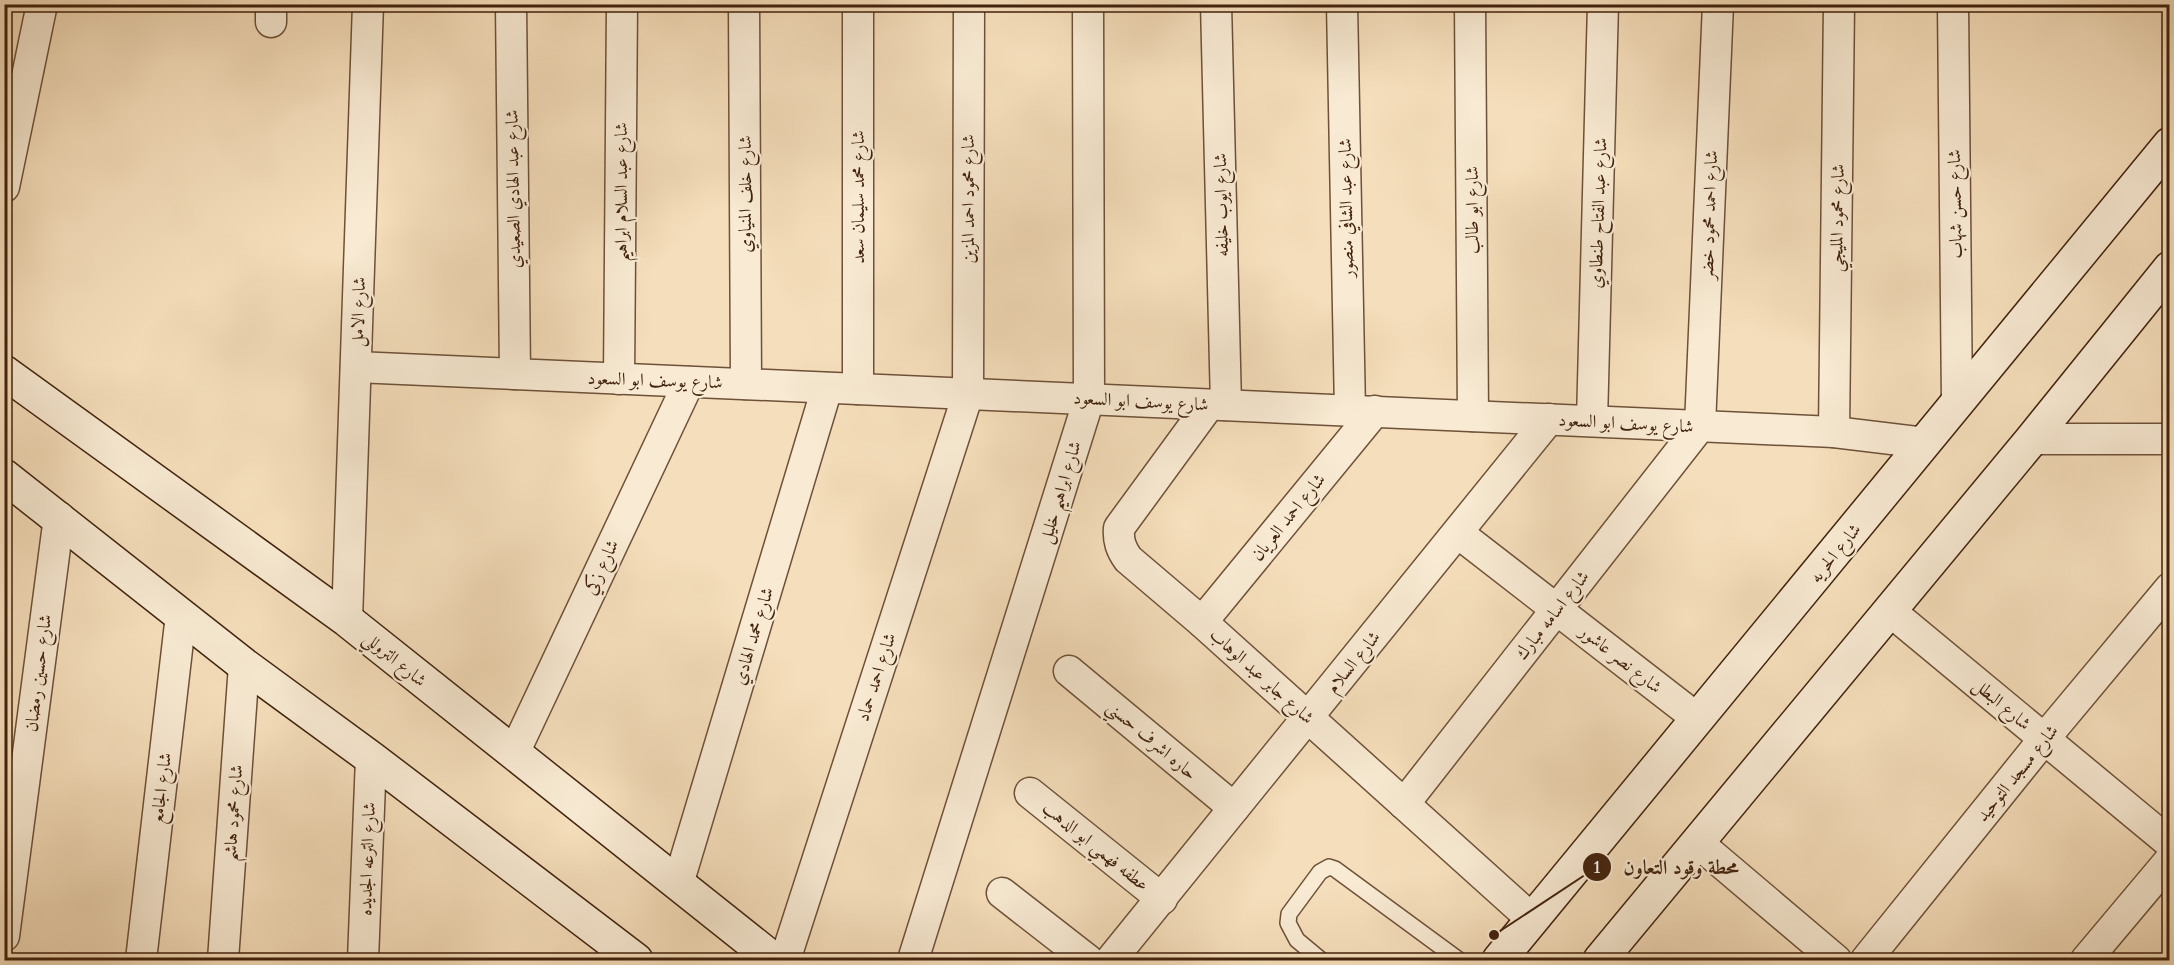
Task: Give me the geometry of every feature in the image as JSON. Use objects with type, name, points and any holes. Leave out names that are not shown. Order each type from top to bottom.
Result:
[{"type":"main road","name":"شارع الحريه","points":[[1499,960],[2169,144]]},
{"type":"main road","points":[[1600,960],[2032,439],[2169,268]]},
{"type":"main road","name":"شارع التروللي","points":[[4,372],[347,620],[774,960]]},
{"type":"main road","points":[[4,476],[244,665],[371,758],[636,960]]},
{"type":"street","points":[[4,187],[42,4]]},
{"type":"street","name":"شارع الامل","points":[[347,620],[368,4]]},
{"type":"street","name":"شارع عبد الهادي الصعيدي","points":[[511,4],[515,374]]},
{"type":"street","name":"شارع عبد السلام ابراهيم","points":[[619,379],[622,4]]},
{"type":"street","name":"شارع خلف المنياوي","points":[[744,4],[746,384]]},
{"type":"street","name":"شارع محمد سليمان سعد","points":[[858,4],[858,389]]},
{"type":"street","name":"شارع محمود احمد المزين","points":[[968,394],[969,4]]},
{"type":"street","name":"شارع ابراهيم خليل","points":[[913,960],[1089,399],[1088,4]]},
{"type":"street","name":"شارع ايوب خليفه","points":[[1216,4],[1217,405]]},
{"type":"street","name":"شارع عبد الشافي منصور","points":[[1342,4],[1362,411]]},
{"type":"street","name":"شارع ابو طالب","points":[[1470,4],[1473,416]]},
{"type":"street","name":"شارع عبد الفتاح طنطاوي","points":[[1592,421],[1603,4]]},
{"type":"street","name":"شارع احمد محمود خضر","points":[[1700,426],[1718,4]]},
{"type":"street","name":"شارع محمود المليجي","points":[[1834,432],[1839,4]]},
{"type":"street","name":"شارع حسن شهاب","points":[[1953,4],[1957,403]]},
{"type":"street","name":"شارع يوسف ابو السعود","points":[[356,367],[1834,432],[1925,443]]},
{"type":"street","name":"شارع زكي","points":[[514,753],[689,382]]},
{"type":"street","name":"شارع محمد الهادي","points":[[678,884],[827,388]]},
{"type":"street","name":"شارع احمد حماد","points":[[785,960],[968,394]]},
{"type":"street","name":"شارع جابر عبد الوهاب","points":[[1217,405],[1119,528],[1118,539],[1121,550],[1128,559],[1202,622],[1533,920]]},
{"type":"street","name":"شارع احمد العريان","points":[[1202,622],[1362,411]]},
{"type":"street","name":"شارع السلام","points":[[1111,960],[1549,419]]},
{"type":"street","name":"شارع اسامه مبارك","points":[[1404,804],[1700,426]]},
{"type":"street","points":[[2032,439],[2169,439]]},
{"type":"street","name":"شارع حسين رمضان","points":[[4,936],[58,517]]},
{"type":"street","name":"شارع نصر عاشور","points":[[1458,533],[1698,719]]},
{"type":"street","name":"شارع مسجد التوحيد","points":[[1866,960],[2169,588]]},
{"type":"street","name":"شارع البطل","points":[[1890,611],[2169,843]]},
{"type":"street","name":"شارع الجامع","points":[[141,960],[181,615]]},
{"type":"street","name":"شارع محمود هاشم","points":[[223,960],[244,665]]},
{"type":"street","name":"حاره اشرف حسني","points":[[1069,671],[1234,808]]},
{"type":"street","name":"شارع الترعه الجديده","points":[[363,960],[371,758]]},
{"type":"street","name":"عطفه فهمي ابو الدهب","points":[[1030,793],[1162,899]]},
{"type":"street","points":[[1698,843],[1836,960]]},
{"type":"street","points":[[2086,960],[2169,860]]},
{"type":"street","points":[[1002,894],[1088,960]]},
{"type":"lane","points":[[1321,960],[1297,940],[1288,923],[1289,914],[1320,872],[1329,867],[1335,869],[1459,960]]},
{"type":"place","name":"محطة وقود التعاون","points":[[1494,935]]}]
